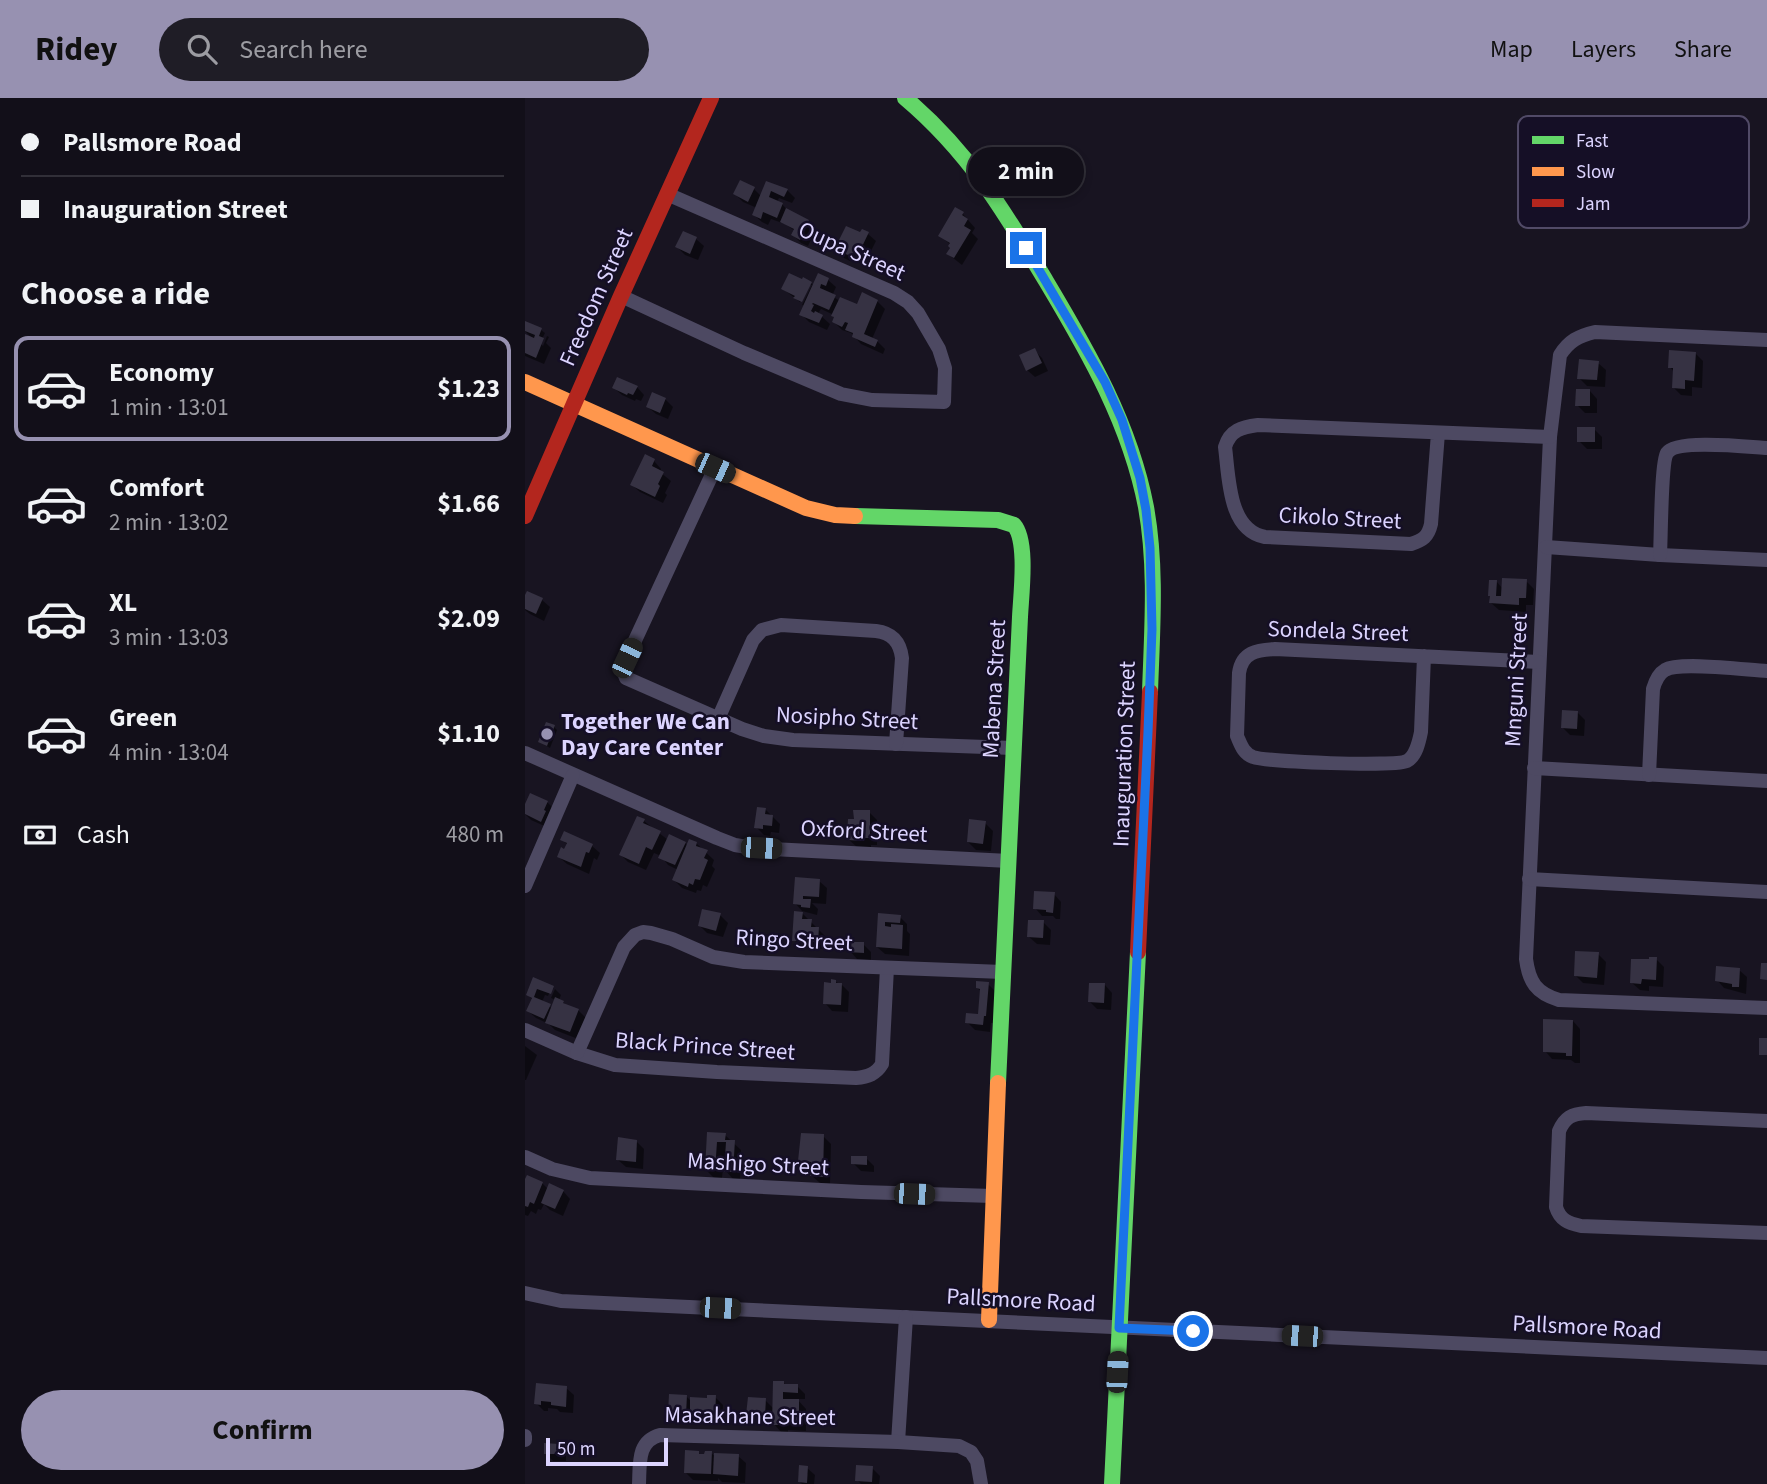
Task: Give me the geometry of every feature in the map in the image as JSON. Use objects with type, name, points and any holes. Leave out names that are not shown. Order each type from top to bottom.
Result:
[{"type":"street","name":"Freedom Street","points":[[525,516],[711,98]]},
{"type":"street","name":"Inauguration Street","points":[[905,98],[947,135],[970,162],[1000,205],[1082,342],[1105,382],[1122,420],[1146,510],[1152,629],[1112,1484]]},
{"type":"street","name":"Oupa Street","points":[[621,296],[744,353],[842,394],[871,400],[944,402],[945,368],[939,349],[918,313],[908,302],[894,293],[667,194]]},
{"type":"street","name":"Mnguni Street","points":[[1767,341],[1595,332],[1574,339],[1560,355],[1550,437],[1526,959],[1535,986],[1546,995],[1559,1000],[1767,1008]]},
{"type":"street","name":"Mabena Street","points":[[525,382],[806,508],[824,513],[998,520],[1016,526],[1022,549],[1017,699],[989,1320]]},
{"type":"street","name":"Cikolo Street","points":[[1438,433],[1431,524],[1426,537],[1419,541],[1411,544],[1265,537],[1251,534],[1237,513],[1225,447],[1234,431],[1244,427],[1258,425],[1550,437]]},
{"type":"street","points":[[1660,555],[1666,453],[1672,448],[1688,444],[1767,448]]},
{"type":"street","name":"Nosipho Street","points":[[715,468],[627,658],[623,670],[626,678],[742,729],[774,738],[1013,748]]},
{"type":"street","points":[[1546,547],[1767,559]]},
{"type":"street","points":[[718,719],[753,640],[762,630],[781,625],[876,631],[890,635],[901,650],[896,744]]},
{"type":"street","name":"Sondela Street","points":[[1424,656],[1421,732],[1414,754],[1407,761],[1373,764],[1263,759],[1245,752],[1241,745],[1237,736],[1240,665],[1250,653],[1263,649],[1424,656],[1539,662]]},
{"type":"street","points":[[1649,775],[1653,689],[1655,681],[1666,669],[1682,666],[1767,671]]},
{"type":"street","name":"Oxford Street","points":[[525,753],[717,838],[745,846],[1009,861]]},
{"type":"street","points":[[1534,768],[1767,781]]},
{"type":"street","points":[[525,886],[573,775]]},
{"type":"street","points":[[1529,879],[1767,892]]},
{"type":"street","name":"Ringo Street","points":[[577,1053],[624,947],[635,935],[643,932],[658,934],[726,960],[1003,972]]},
{"type":"street","name":"Black Prince Street","points":[[525,1030],[577,1053],[606,1063],[626,1066],[856,1078],[873,1074],[882,1064],[887,968]]},
{"type":"street","points":[[1767,1121],[1585,1112],[1569,1115],[1559,1130],[1556,1207],[1563,1220],[1581,1226],[1767,1233]]},
{"type":"street","name":"Mashigo Street","points":[[525,1157],[552,1169],[590,1178],[993,1196]]},
{"type":"street","name":"Pallsmore Road","points":[[525,1293],[561,1301],[1767,1358]]},
{"type":"street","points":[[898,1442],[906,1317]]},
{"type":"street","name":"Masakhane Street","points":[[639,1484],[644,1446],[650,1437],[660,1435],[959,1446],[971,1452],[977,1461],[981,1484]]},
{"type":"building","points":[[740,180],[755,187],[748,202],[733,194]]},
{"type":"building","points":[[766,181],[788,189],[784,197],[771,191],[769,197],[783,203],[777,218],[763,212],[761,219],[752,215]]},
{"type":"building","points":[[955,207],[964,212],[962,215],[968,219],[964,226],[971,230],[954,258],[946,254],[950,243],[938,236]]},
{"type":"building","points":[[786,208],[809,220],[800,240],[791,235],[794,229],[780,222]]},
{"type":"building","points":[[846,226],[860,232],[862,229],[869,232],[858,255],[853,253],[851,256],[834,250]]},
{"type":"building","points":[[683,231],[697,237],[690,254],[675,247]]},
{"type":"building","points":[[789,273],[812,282],[802,302],[781,289]]},
{"type":"building","points":[[818,273],[829,278],[826,286],[821,284],[820,288],[836,295],[829,310],[812,304],[814,305],[811,311],[823,315],[819,323],[799,315]]},
{"type":"building","points":[[862,292],[878,300],[864,334],[878,340],[875,347],[852,337],[853,333],[845,330],[848,323],[845,322],[842,327],[832,322],[834,317],[831,316],[840,297],[857,304]]},
{"type":"building","points":[[525,321],[542,328],[539,336],[544,338],[536,358],[525,353],[525,334],[534,338],[535,335],[525,331]]},
{"type":"building","points":[[1035,348],[1042,363],[1026,371],[1019,355]]},
{"type":"building","points":[[1669,350],[1696,352],[1694,381],[1685,380],[1685,389],[1672,388],[1673,368],[1668,368]]},
{"type":"building","points":[[1579,359],[1599,361],[1597,380],[1577,379]]},
{"type":"building","points":[[617,377],[638,386],[633,395],[612,388]]},
{"type":"building","points":[[1576,389],[1590,389],[1590,406],[1575,406]]},
{"type":"building","points":[[652,392],[666,398],[660,413],[646,407]]},
{"type":"building","points":[[1577,427],[1595,427],[1595,442],[1577,442]]},
{"type":"building","points":[[645,454],[655,459],[652,466],[664,472],[655,497],[630,485]]},
{"type":"building","points":[[1502,578],[1527,579],[1526,598],[1519,598],[1519,605],[1489,603],[1489,580],[1497,580],[1496,596],[1501,596]]},
{"type":"building","points":[[527,591],[543,598],[536,614],[525,609]]},
{"type":"building","points":[[1562,710],[1578,711],[1577,729],[1561,728]]},
{"type":"building","name":"Together We Can Day Care Center","points":[[546,722],[555,725],[547,746],[538,742]]},
{"type":"building","points":[[530,793],[548,801],[541,822],[525,814],[525,804]]},
{"type":"building","points":[[757,807],[766,808],[765,814],[773,815],[772,826],[754,828]]},
{"type":"building","points":[[853,810],[870,810],[870,838],[864,838],[864,841],[847,840],[848,819],[854,819]]},
{"type":"building","points":[[637,816],[645,819],[643,823],[661,831],[652,850],[646,847],[639,864],[619,855]]},
{"type":"building","points":[[969,819],[986,821],[983,844],[967,842]]},
{"type":"building","points":[[564,831],[593,844],[589,853],[586,852],[581,867],[557,857],[561,847],[564,849],[567,843],[560,840]]},
{"type":"building","points":[[669,834],[686,842],[675,865],[658,858]]},
{"type":"building","points":[[689,839],[697,842],[696,846],[708,850],[704,858],[708,860],[700,880],[695,879],[693,885],[689,883],[688,887],[672,880]]},
{"type":"building","points":[[795,877],[820,879],[819,897],[803,896],[803,899],[811,899],[810,908],[793,904]]},
{"type":"building","points":[[1034,891],[1055,892],[1053,913],[1033,909]]},
{"type":"building","points":[[702,909],[721,913],[716,931],[698,926]]},
{"type":"building","points":[[794,911],[803,912],[802,919],[812,919],[811,927],[819,927],[818,942],[792,941]]},
{"type":"building","points":[[878,913],[901,915],[900,923],[885,922],[885,926],[903,925],[902,949],[876,947]]},
{"type":"building","points":[[1028,920],[1044,920],[1043,938],[1027,937]]},
{"type":"building","points":[[848,942],[864,942],[864,953],[848,952]]},
{"type":"building","points":[[1575,951],[1599,952],[1597,978],[1574,976]]},
{"type":"building","points":[[1657,957],[1656,980],[1642,979],[1641,984],[1630,983],[1631,959]]},
{"type":"building","points":[[1761,963],[1767,963],[1767,980],[1760,979]]},
{"type":"building","points":[[1716,966],[1740,968],[1739,987],[1715,981]]},
{"type":"building","points":[[533,977],[554,986],[551,994],[537,989],[534,997],[551,1004],[544,1019],[526,1011],[532,998],[526,995]]},
{"type":"building","points":[[831,979],[842,983],[841,1005],[823,1004],[824,982],[831,983]]},
{"type":"building","points":[[976,981],[989,982],[983,1025],[965,1023],[966,1013],[978,1014],[980,989],[976,988]]},
{"type":"building","points":[[1089,983],[1105,983],[1104,1003],[1088,1002]]},
{"type":"building","points":[[555,997],[579,1009],[570,1032],[545,1023]]},
{"type":"building","points":[[1543,1019],[1573,1020],[1572,1056],[1566,1056],[1566,1053],[1543,1052]]},
{"type":"building","points":[[1759,1038],[1767,1038],[1767,1055],[1759,1055]]},
{"type":"building","points":[[707,1132],[726,1133],[725,1140],[735,1140],[733,1172],[724,1172],[726,1142],[717,1142],[715,1171],[705,1171]]},
{"type":"building","points":[[801,1133],[824,1134],[823,1177],[810,1176],[811,1162],[798,1161]]},
{"type":"building","points":[[618,1137],[637,1140],[636,1162],[616,1160]]},
{"type":"building","points":[[851,1156],[867,1156],[867,1165],[851,1164]]},
{"type":"building","points":[[527,1175],[543,1182],[534,1204],[530,1202],[528,1207],[525,1206]]},
{"type":"building","points":[[549,1183],[564,1190],[555,1209],[541,1203]]},
{"type":"building","points":[[773,1381],[798,1384],[798,1393],[783,1392],[783,1399],[799,1399],[799,1424],[772,1425]]},
{"type":"building","points":[[536,1383],[567,1386],[566,1407],[541,1401],[541,1405],[534,1404]]},
{"type":"building","points":[[669,1394],[687,1395],[686,1415],[668,1414]]},
{"type":"building","points":[[707,1395],[716,1395],[715,1417],[690,1413],[690,1397],[707,1398]]},
{"type":"building","points":[[748,1397],[766,1398],[765,1416],[746,1415]]},
{"type":"building","points":[[544,1443],[559,1444],[559,1454],[544,1454]]},
{"type":"building","points":[[685,1450],[699,1451],[699,1454],[712,1451],[711,1474],[684,1473]]},
{"type":"building","points":[[714,1453],[739,1454],[738,1476],[713,1474]]},
{"type":"building","points":[[799,1465],[808,1466],[807,1483],[798,1482]]},
{"type":"building","points":[[856,1465],[873,1466],[872,1482],[855,1481]]},
{"type":"traffic: fast","points":[[905,98],[928,118],[967,161],[1000,207],[1078,335],[1119,418],[1139,476],[1152,553],[1150,692]]},
{"type":"traffic: fast","points":[[855,516],[998,520],[1014,525],[1021,543],[1022,582],[998,1083]]},
{"type":"traffic: fast","points":[[1112,1484],[1138,952]]},
{"type":"traffic: slow","points":[[525,382],[806,508],[835,515],[855,516]]},
{"type":"traffic: slow","points":[[989,1320],[998,1083]]},
{"type":"traffic: jam","points":[[525,516],[711,98]]},
{"type":"traffic: jam","points":[[1138,952],[1150,692]]},
{"type":"place","name":"Together We Can Day Care Center","points":[[547,734]]},
{"type":"route","points":[[1026,248],[1105,382],[1132,451],[1146,510],[1152,581],[1152,629],[1119,1328],[1193,1331]]}]
